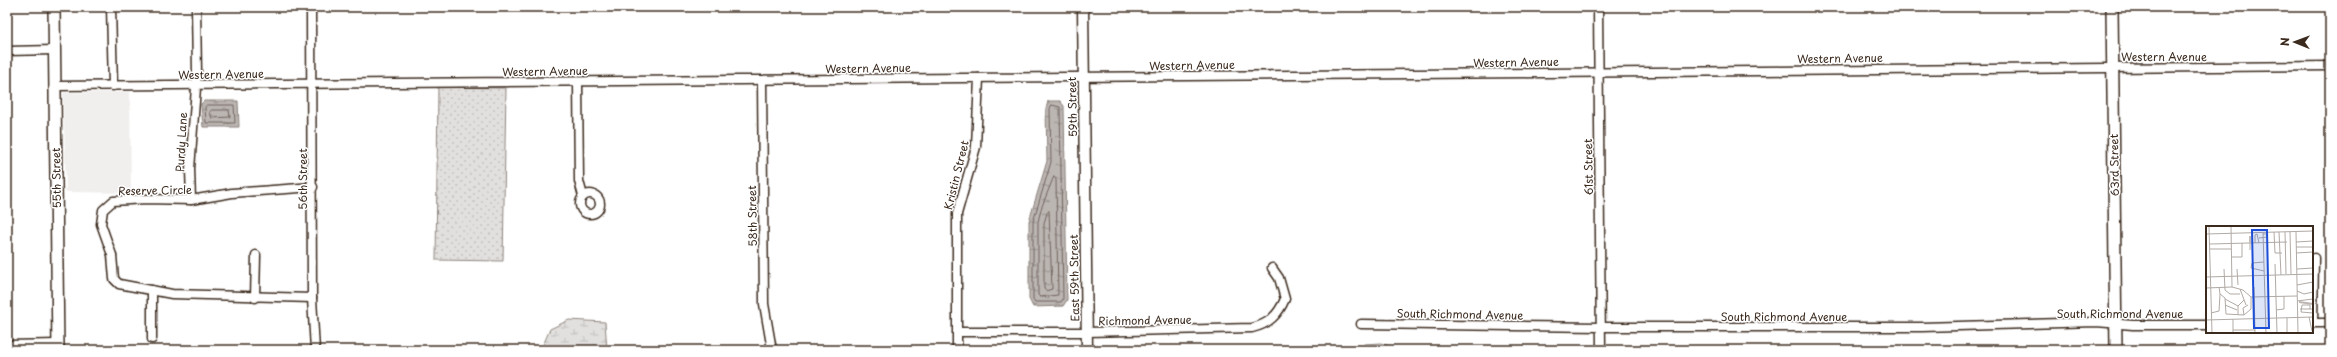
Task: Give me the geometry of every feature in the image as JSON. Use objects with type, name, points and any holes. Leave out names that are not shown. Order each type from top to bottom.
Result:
[{"type":"main road","name":"55th Street","points":[[54,7],[58,347]]},
{"type":"main road","name":"63rd Street","points":[[2112,7],[2116,350]]},
{"type":"street","points":[[111,7],[113,86]]},
{"type":"street","name":"Purdy Lane","points":[[191,200],[195,85],[197,74],[196,7]]},
{"type":"street","name":"56th Street","points":[[311,7],[314,187],[312,298],[315,350]]},
{"type":"street","name":"59th Street","points":[[1083,7],[1085,207]]},
{"type":"street","name":"61st Street","points":[[1598,7],[1601,350]]},
{"type":"street","points":[[7,51],[55,50]]},
{"type":"street","name":"Western Avenue","points":[[55,86],[762,82],[979,78],[2330,66]]},
{"type":"street","name":"Kristin Street","points":[[957,350],[959,332],[956,214],[976,147],[979,78]]},
{"type":"street","points":[[578,82],[579,181],[583,196]]},
{"type":"street","name":"58th Street","points":[[762,82],[764,304],[772,350]]},
{"type":"street","name":"Reserve Circle","points":[[312,298],[256,298],[172,294],[124,285],[114,279],[112,256],[101,224],[103,210],[113,201],[126,199],[191,200],[232,193],[314,187]]},
{"type":"street","name":"East 59th Street","points":[[1085,207],[1087,350]]},
{"type":"street","points":[[256,256],[256,298]]},
{"type":"street","points":[[2314,258],[2313,323],[2330,323]]},
{"type":"street","name":"Richmond Avenue","points":[[959,332],[1228,330],[1263,325],[1273,319],[1284,299],[1279,278],[1272,268]]},
{"type":"street","points":[[152,290],[152,339]]},
{"type":"street","name":"South Richmond Avenue","points":[[1361,324],[1601,327],[1922,327],[2116,323],[2133,325],[2206,325]]},
{"type":"street","points":[[7,345],[58,347]]},
{"type":"shaded area","points":[[130,92],[131,193],[66,192],[63,93]]},
{"type":"green space","points":[[438,87],[506,88],[503,261],[436,260]]},
{"type":"green space","points":[[569,320],[605,322],[607,350],[541,350],[550,329]]},
{"type":"green space","points":[[1381,343],[1400,350],[1360,350],[1364,344]]},
{"type":"water","points":[[204,101],[238,101],[239,127],[203,127],[201,104]]},
{"type":"water","points":[[1048,101],[1060,101],[1064,106],[1067,300],[1063,306],[1033,307],[1029,299],[1029,221],[1047,161],[1046,109]]},
{"type":"water","points":[[2059,347],[2074,350],[1979,350],[1987,348]]}]
